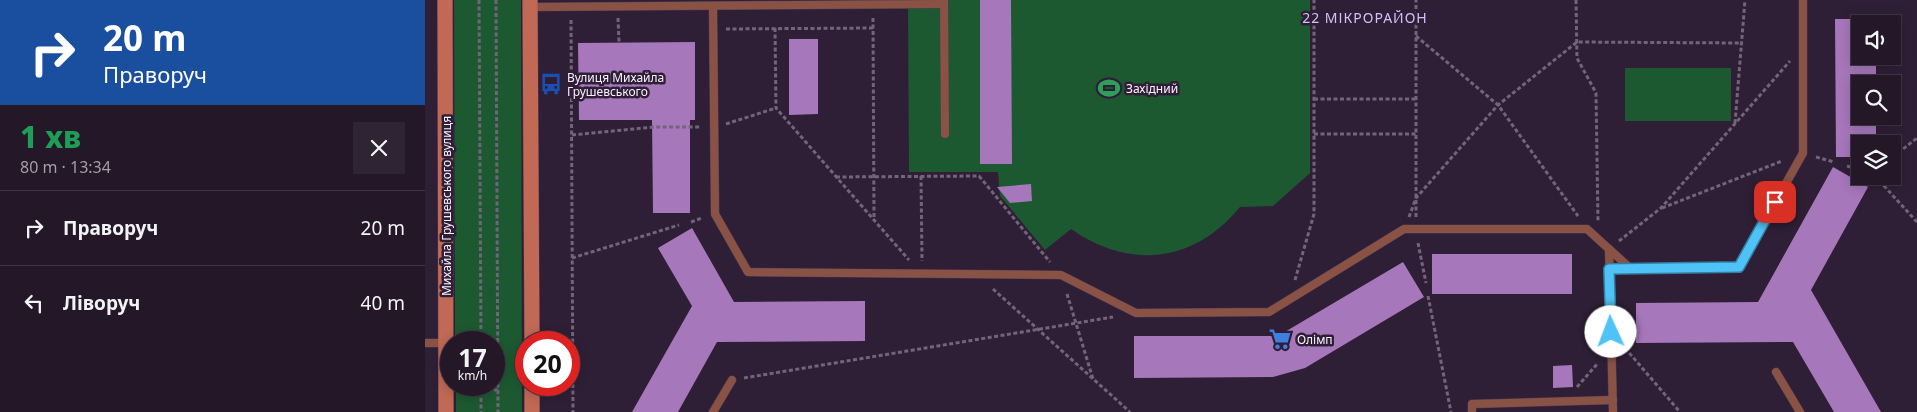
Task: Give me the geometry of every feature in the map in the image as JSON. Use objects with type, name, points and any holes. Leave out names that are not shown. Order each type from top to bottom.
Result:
[{"type":"street","name":"Михайла Грушевського вулиця","points":[[445,0],[446,331]]},
{"type":"street","points":[[530,3],[532,331]]},
{"type":"street","name":"Михайла Грушевського вулиця","points":[[447,396],[447,412]]},
{"type":"street","points":[[532,396],[532,412]]},
{"type":"lane","points":[[1609,269],[1739,267],[1803,153],[1803,0]]},
{"type":"lane","points":[[530,3],[571,6],[713,6],[762,3],[873,5],[944,2],[945,134]]},
{"type":"lane","points":[[713,6],[715,214],[748,272],[1061,275],[1136,313],[1269,312],[1405,229],[1587,229],[1631,269]]},
{"type":"lane","points":[[1609,249],[1613,412]]},
{"type":"lane","points":[[425,343],[440,343]]},
{"type":"lane","points":[[1776,372],[1800,412]]},
{"type":"lane","points":[[713,412],[732,380]]},
{"type":"lane","points":[[1472,412],[1472,404],[1613,400]]},
{"type":"path","points":[[479,0],[481,331]]},
{"type":"path","points":[[496,0],[498,331]]},
{"type":"path","points":[[1290,300],[1314,214],[1314,0]]},
{"type":"path","points":[[1416,0],[1415,229],[1426,283]]},
{"type":"path","points":[[1577,0],[1577,58],[1597,93],[1598,239]]},
{"type":"path","points":[[1735,124],[1745,0]]},
{"type":"path","points":[[873,5],[874,220]]},
{"type":"path","points":[[571,6],[573,412]]},
{"type":"path","points":[[618,6],[619,42]]},
{"type":"path","points":[[775,28],[776,108],[922,274]]},
{"type":"path","points":[[713,29],[873,28]]},
{"type":"path","points":[[1416,36],[1498,105],[1587,229]]},
{"type":"path","points":[[1416,198],[1498,105],[1577,42],[1741,43]]},
{"type":"path","points":[[1609,249],[1661,208],[1803,46]]},
{"type":"path","points":[[1314,99],[1415,99]]},
{"type":"path","points":[[572,135],[654,127],[714,127],[776,108]]},
{"type":"path","points":[[1314,134],[1415,134]]},
{"type":"path","points":[[1901,151],[1917,138]]},
{"type":"path","points":[[1661,208],[1803,153],[1834,162]]},
{"type":"path","points":[[1847,166],[1851,167]]},
{"type":"path","points":[[921,176],[922,274]]},
{"type":"path","points":[[836,177],[979,176],[1061,275],[1093,379]]},
{"type":"path","points":[[1883,185],[1917,222]]},
{"type":"path","points":[[572,258],[679,225]]},
{"type":"path","points":[[977,275],[1130,412]]},
{"type":"path","points":[[1428,296],[1451,412]]},
{"type":"path","points":[[732,380],[1136,313]]},
{"type":"path","points":[[1611,332],[1680,412]]},
{"type":"path","points":[[1564,402],[1611,348]]},
{"type":"path","points":[[481,396],[481,412]]},
{"type":"path","points":[[498,396],[498,412]]},
{"type":"path","points":[[1123,412],[1124,407]]},
{"type":"green space","points":[[454,0],[521,0],[522,331],[515,331],[515,396],[522,396],[522,412],[456,412],[456,396],[505,396],[505,331],[455,331]]},
{"type":"green space","name":"Західний","points":[[908,0],[1310,0],[1310,173],[1273,206],[1240,207],[1222,226],[1202,240],[1182,249],[1160,254],[1138,255],[1116,251],[1093,242],[1071,229],[1045,250],[1000,196],[998,172],[909,172]]},
{"type":"green space","points":[[1625,68],[1731,68],[1731,121],[1625,121]]},
{"type":"building","points":[[980,0],[1011,0],[1012,164],[980,164]]},
{"type":"building","points":[[1835,19],[1851,19],[1851,65],[1876,65],[1876,75],[1851,75],[1851,125],[1876,125],[1876,135],[1851,135],[1851,157],[1836,157]]},
{"type":"building","points":[[789,39],[818,39],[818,114],[789,115]]},
{"type":"building","points":[[695,42],[695,120],[690,120],[690,213],[653,213],[652,120],[579,120],[578,43]]},
{"type":"building","points":[[1833,167],[1851,177],[1851,185],[1864,185],[1868,187],[1811,290],[1881,412],[1834,412],[1793,342],[1636,343],[1636,303],[1758,302]]},
{"type":"building","points":[[1031,184],[1032,201],[1010,203],[997,187]]},
{"type":"building","points":[[692,228],[734,302],[865,301],[865,341],[717,342],[678,412],[632,412],[692,306],[658,248]]},
{"type":"building","points":[[1432,254],[1572,254],[1572,294],[1432,294]]},
{"type":"building","points":[[1403,262],[1424,297],[1305,368],[1273,377],[1134,378],[1134,336],[1273,336],[1283,333]]},
{"type":"building","points":[[1572,365],[1573,387],[1553,388],[1553,366]]},
{"type":"place","name":"Вулиця Михайла Грушевського","points":[[551,84]]},
{"type":"place","name":"Західний","points":[[1109,88]]},
{"type":"place","name":"Олімп","points":[[1280,339]]},
{"type":"district","name":"22 МІКРОРАЙОН","points":[[1365,17]]},
{"type":"route","points":[[1611,332],[1609,269],[1739,267],[1775,202]]}]
